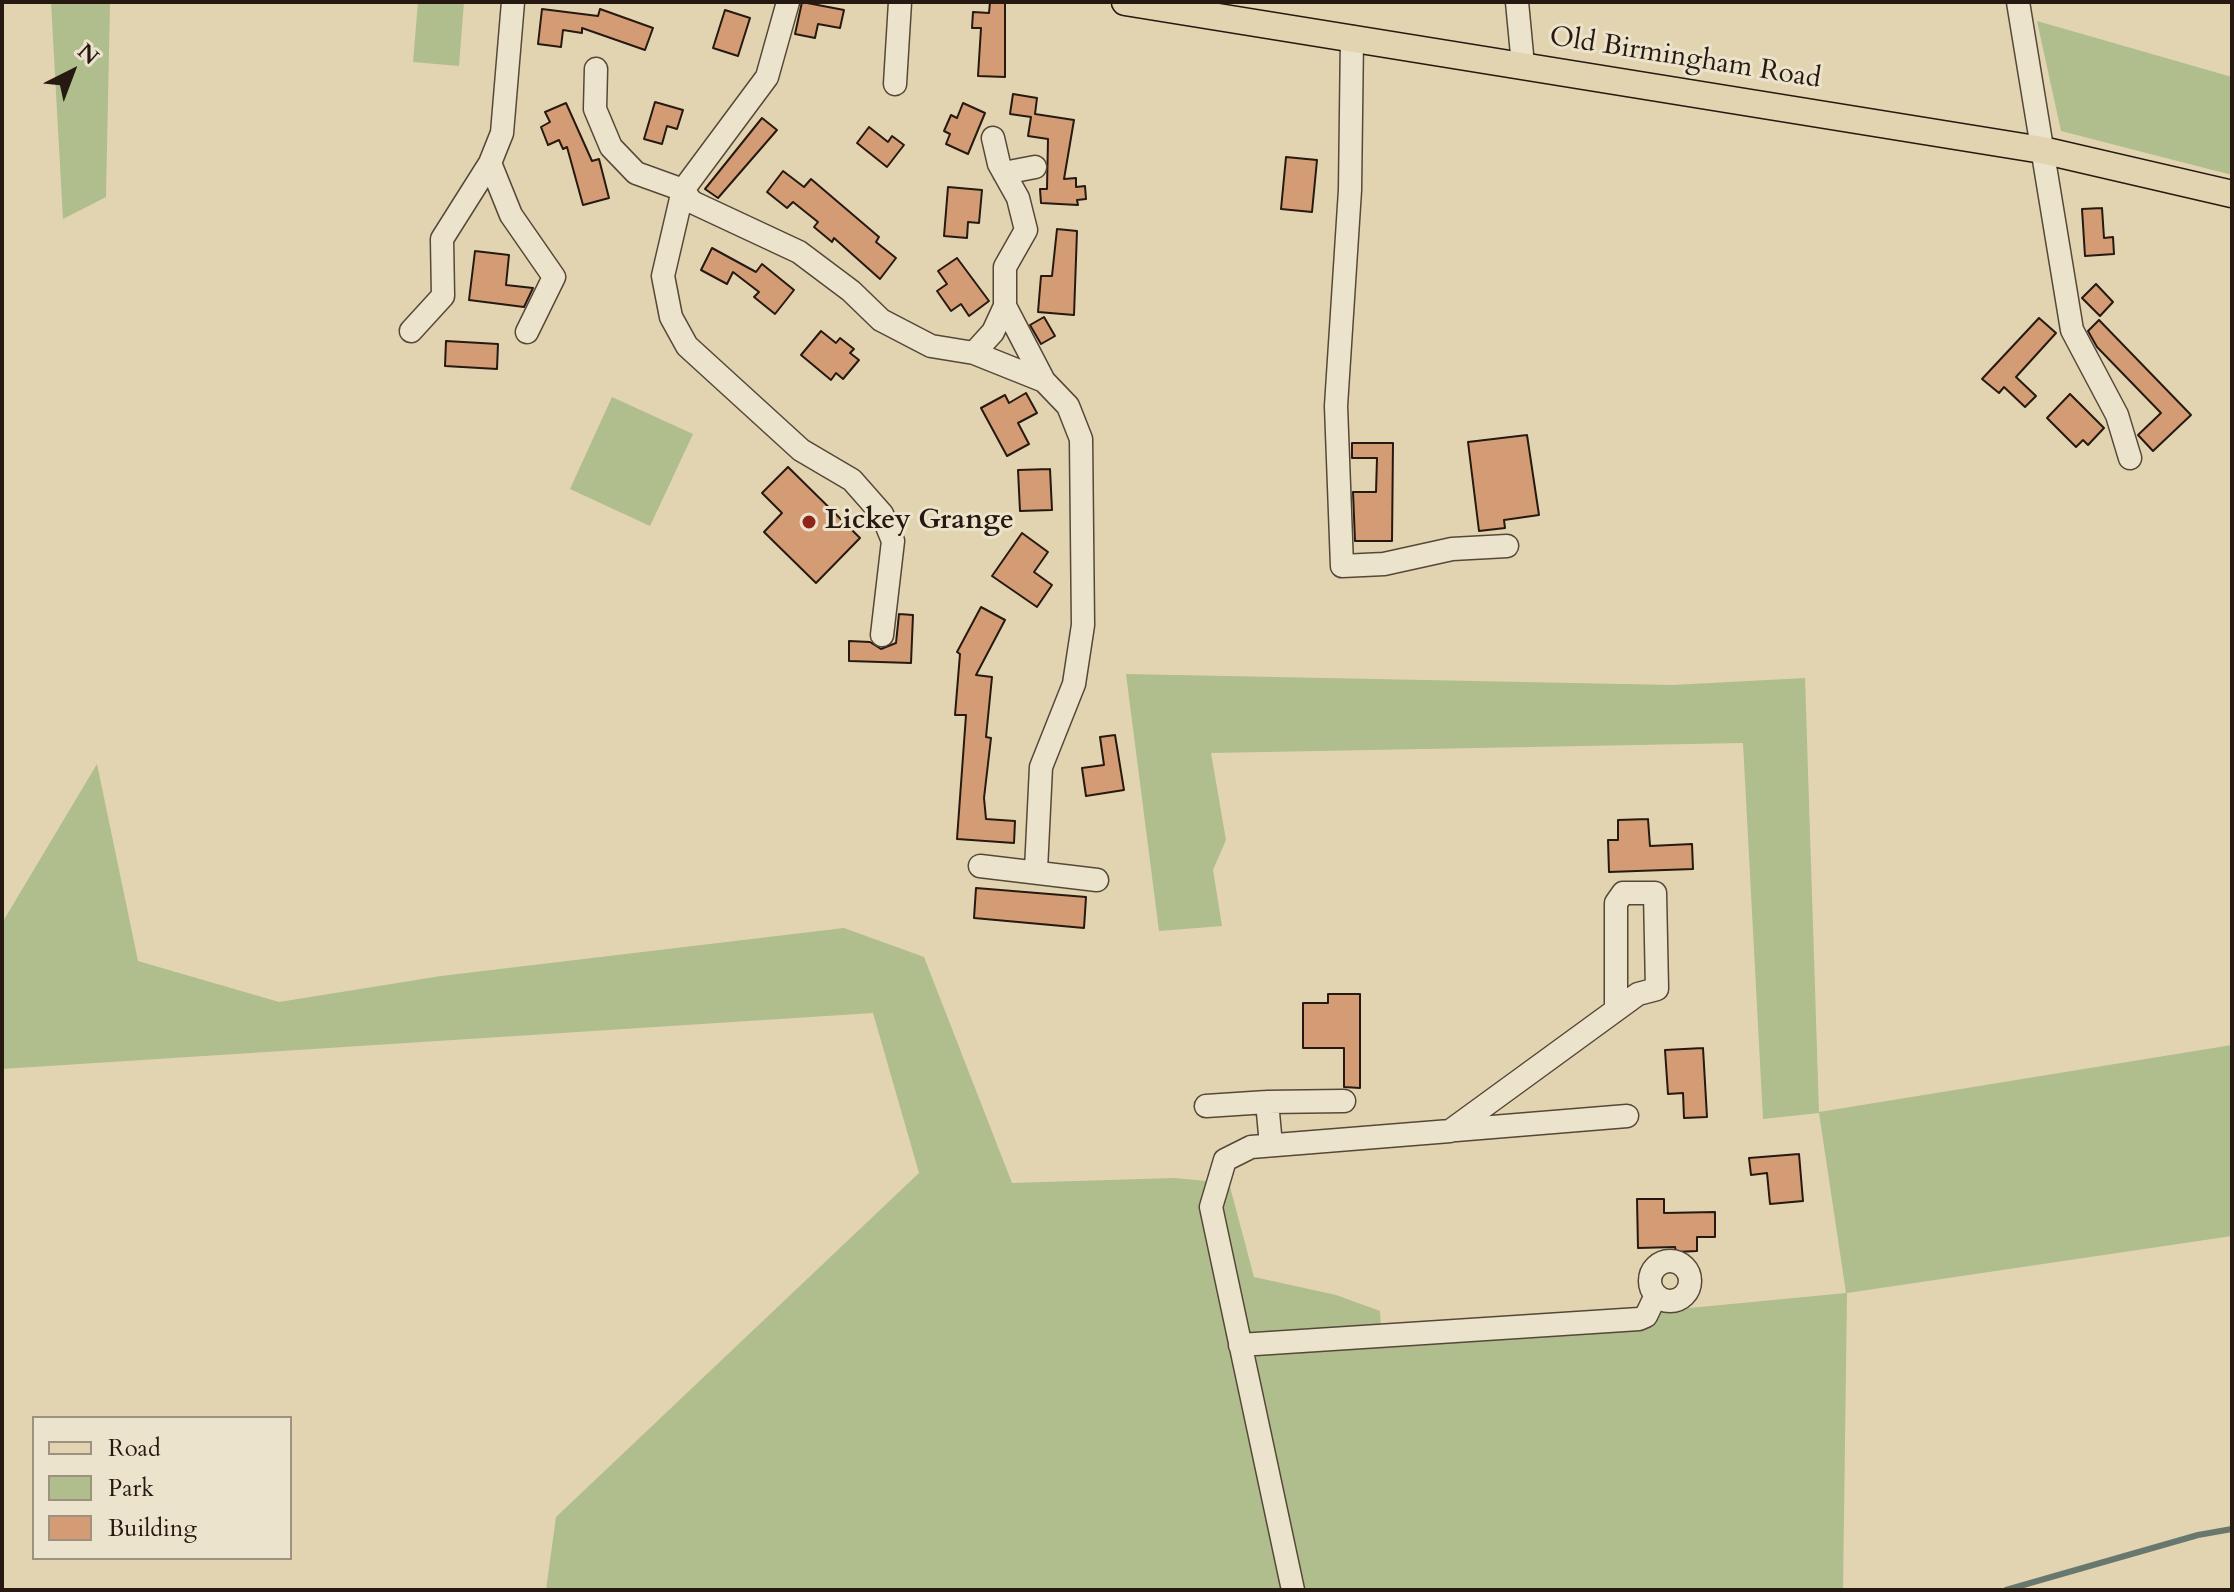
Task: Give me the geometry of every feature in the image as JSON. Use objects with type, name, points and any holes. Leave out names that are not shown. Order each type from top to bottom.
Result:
[{"type":"main road","name":"Old Birmingham Road","points":[[1125,2],[2042,150],[2232,194]]},
{"type":"street","points":[[411,331],[443,296],[442,239],[490,163],[502,133],[513,2]]},
{"type":"street","points":[[788,2],[767,77],[683,190],[663,276],[671,317],[687,346],[801,450],[852,480],[882,514],[893,541],[882,635]]},
{"type":"street","points":[[895,84],[900,2]]},
{"type":"street","points":[[1517,2],[1523,65]]},
{"type":"street","points":[[2018,2],[2072,330],[2117,415],[2130,458]]},
{"type":"street","points":[[1352,37],[1350,190],[1336,406],[1342,566],[1384,564],[1452,549],[1507,546]]},
{"type":"street","points":[[596,69],[595,109],[611,147],[636,173],[683,190],[692,202],[799,252],[851,291],[881,320],[931,346],[974,353],[1044,381]]},
{"type":"street","points":[[974,353],[993,332],[1005,306],[1005,267],[1026,230],[1018,198],[1004,173],[993,138]]},
{"type":"street","points":[[490,163],[511,215],[554,277],[527,332]]},
{"type":"street","points":[[1004,173],[1035,167]]},
{"type":"street","points":[[1005,306],[1044,381],[1068,406],[1081,439],[1083,625],[1074,684],[1041,767],[1036,870]]},
{"type":"street","points":[[980,866],[1036,870],[1097,880]]},
{"type":"street","points":[[1450,1131],[1638,994],[1657,989],[1655,893],[1623,893],[1616,903],[1616,1010]]},
{"type":"street","points":[[1206,1106],[1344,1101]]},
{"type":"street","points":[[1267,1102],[1271,1145]]},
{"type":"street","points":[[1293,1590],[1211,1207],[1225,1160],[1251,1147],[1627,1116]]},
{"type":"street","points":[[1240,1345],[1639,1319],[1646,1316],[1656,1295]]},
{"type":"green space","points":[[51,2],[110,2],[106,197],[63,219]]},
{"type":"green space","points":[[418,2],[464,2],[459,66],[413,62]]},
{"type":"green space","points":[[2037,21],[2232,77],[2232,175],[2061,131]]},
{"type":"green space","points":[[612,397],[693,434],[650,526],[570,489]]},
{"type":"green space","points":[[1126,674],[1673,685],[1805,678],[1819,1112],[2232,1045],[2232,1236],[1847,1293],[1843,1590],[546,1590],[556,1517],[919,1173],[873,1013],[2,1069],[2,923],[97,764],[138,961],[279,1002],[441,976],[844,928],[924,957],[1012,1183],[1174,1178],[1229,1183],[1254,1277],[1336,1295],[1380,1311],[1381,1330],[1544,1322],[1846,1293],[1819,1113],[1763,1119],[1743,743],[1211,753],[1226,840],[1213,870],[1222,926],[1159,931]]},
{"type":"building","points":[[802,2],[844,10],[840,28],[818,24],[815,38],[795,34]]},
{"type":"building","points":[[990,2],[1005,2],[1005,77],[978,76],[981,28],[972,28],[973,12],[989,13]]},
{"type":"building","points":[[542,9],[598,16],[600,9],[653,28],[645,50],[582,28],[582,33],[563,30],[561,47],[538,44]]},
{"type":"building","points":[[725,10],[750,18],[738,56],[713,48]]},
{"type":"building","points":[[1013,94],[1037,98],[1035,114],[1074,120],[1064,179],[1076,178],[1076,187],[1085,186],[1086,199],[1077,200],[1078,205],[1041,203],[1040,189],[1047,189],[1048,139],[1028,136],[1031,117],[1010,114]]},
{"type":"building","points":[[655,102],[683,110],[677,129],[667,126],[662,144],[644,139]]},
{"type":"building","points":[[566,103],[592,161],[599,159],[609,198],[583,205],[567,147],[563,149],[559,140],[548,145],[541,127],[550,122],[545,112]]},
{"type":"building","points":[[963,103],[985,113],[968,154],[946,144],[950,134],[944,131],[951,115],[957,118]]},
{"type":"building","points":[[762,118],[777,130],[718,198],[705,189]]},
{"type":"building","points":[[869,127],[888,142],[892,136],[904,145],[887,167],[857,143]]},
{"type":"building","points":[[1286,157],[1317,160],[1312,212],[1281,209]]},
{"type":"building","points":[[783,171],[804,187],[811,179],[879,237],[876,242],[896,258],[880,279],[834,238],[832,242],[814,227],[818,222],[793,202],[787,208],[767,192]]},
{"type":"building","points":[[948,187],[982,190],[979,223],[968,222],[967,238],[944,236]]},
{"type":"building","points":[[2102,208],[2104,238],[2113,237],[2114,254],[2085,256],[2082,209]]},
{"type":"building","points":[[1057,229],[1077,231],[1074,315],[1038,312],[1041,276],[1052,276]]},
{"type":"building","points":[[712,248],[756,272],[762,264],[794,290],[775,314],[754,297],[759,292],[733,272],[727,284],[701,270]]},
{"type":"building","points":[[475,251],[509,255],[506,285],[533,288],[524,307],[469,300]]},
{"type":"building","points":[[957,258],[989,301],[969,316],[961,304],[951,311],[937,291],[947,284],[938,271]]},
{"type":"building","points":[[2096,284],[2113,302],[2100,316],[2082,298]]},
{"type":"building","points":[[1044,317],[1055,336],[1041,344],[1030,325]]},
{"type":"building","points":[[2039,318],[2056,333],[2016,377],[2036,396],[2025,407],[2004,387],[1999,393],[1982,379]]},
{"type":"building","points":[[2099,320],[2191,415],[2153,451],[2138,435],[2161,413],[2097,347],[2088,331]]},
{"type":"building","points":[[821,331],[836,343],[840,338],[854,349],[850,353],[859,360],[843,379],[836,373],[831,380],[801,355]]},
{"type":"building","points":[[446,341],[498,344],[497,369],[445,366]]},
{"type":"building","points":[[1026,393],[1037,413],[1018,423],[1029,444],[1007,456],[981,408],[1005,395],[1009,403]]},
{"type":"building","points":[[2070,394],[2104,428],[2088,445],[2083,440],[2076,447],[2047,418]]},
{"type":"building","points":[[1527,435],[1539,515],[1504,520],[1505,528],[1479,531],[1468,442]]},
{"type":"building","points":[[1352,443],[1393,443],[1392,541],[1355,541],[1353,492],[1376,492],[1377,458],[1352,458]]},
{"type":"building","name":"Lickey Grange","points":[[788,467],[860,538],[816,583],[764,532],[782,513],[762,493]]},
{"type":"building","points":[[1050,469],[1052,510],[1020,511],[1018,470]]},
{"type":"building","points":[[1022,533],[1048,552],[1034,572],[1052,585],[1037,607],[992,576]]},
{"type":"building","points":[[981,607],[1005,620],[976,675],[992,677],[986,737],[991,738],[984,798],[986,819],[1015,821],[1014,843],[957,839],[966,715],[955,715],[960,654],[957,652]]},
{"type":"building","points":[[899,614],[913,615],[911,663],[849,661],[849,641],[870,642],[881,649],[896,643]]},
{"type":"building","points":[[1115,735],[1124,790],[1086,796],[1082,768],[1104,765],[1100,737]]},
{"type":"building","points":[[1648,819],[1650,846],[1692,844],[1693,869],[1609,872],[1608,840],[1618,840],[1618,820]]},
{"type":"building","points":[[976,888],[1086,897],[1084,928],[974,918]]},
{"type":"building","points":[[1328,994],[1360,994],[1360,1088],[1344,1087],[1344,1048],[1303,1048],[1303,1003],[1328,1003]]},
{"type":"building","points":[[1703,1048],[1707,1117],[1684,1118],[1683,1093],[1668,1094],[1665,1050]]},
{"type":"building","points":[[1799,1154],[1803,1201],[1770,1204],[1767,1173],[1751,1175],[1749,1158]]},
{"type":"building","points":[[1637,1199],[1664,1199],[1664,1213],[1715,1212],[1715,1237],[1697,1237],[1697,1251],[1676,1252],[1675,1247],[1638,1248]]},
{"type":"waterway","points":[[2006,1590],[2198,1535],[2232,1529]]},
{"type":"place","name":"Lickey Grange","points":[[809,522]]}]
